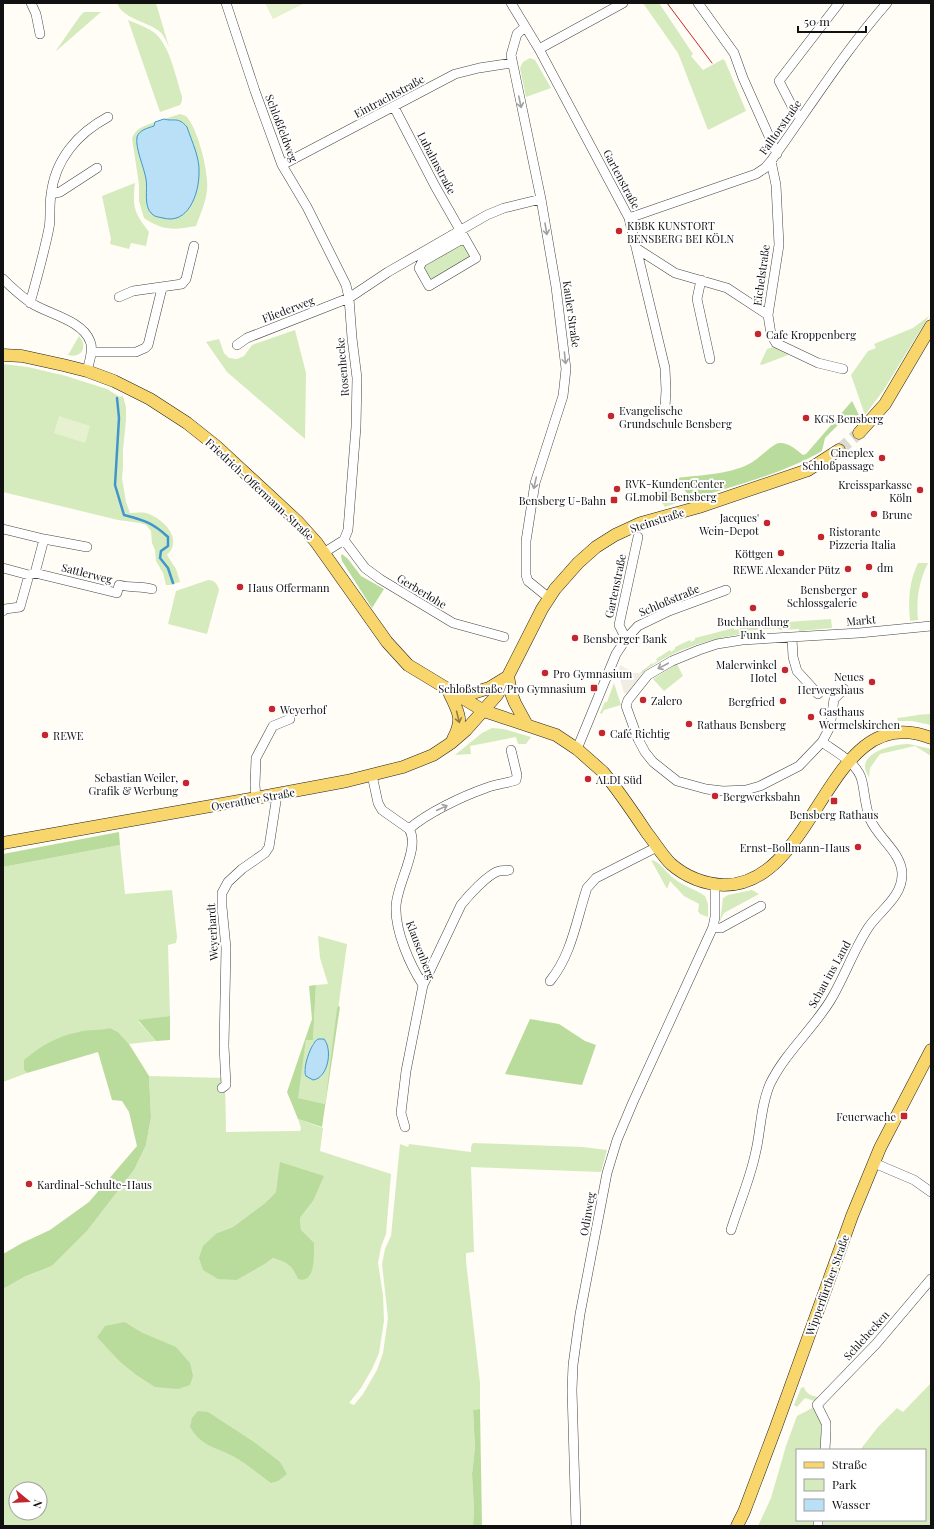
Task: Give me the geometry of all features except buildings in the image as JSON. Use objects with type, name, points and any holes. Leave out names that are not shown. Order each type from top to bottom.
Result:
[{"type":"main road","points":[[859,433],[885,404],[931,326]]},
{"type":"main road","name":"Friedrich-Offermann-Straße","points":[[3,355],[22,356],[87,371],[114,381],[187,423],[216,446],[298,522],[324,552],[387,642],[408,665],[484,711],[528,725],[556,736],[577,749],[603,772],[657,847],[672,864],[687,875],[704,882],[715,884]]},
{"type":"main road","name":"Steinstraße","points":[[484,711],[497,696],[555,589],[578,563],[596,548],[616,535],[641,523],[699,507],[808,470],[839,450]]},
{"type":"main road","points":[[448,690],[473,693],[489,688],[508,676],[511,693],[515,704],[528,725]]},
{"type":"main road","points":[[448,690],[459,715],[460,722],[459,728],[451,743]]},
{"type":"main road","name":"Overather Straße","points":[[3,843],[277,795],[403,767],[433,755],[451,743],[484,711]]},
{"type":"main road","points":[[715,884],[726,885],[745,881],[769,868],[794,842],[849,761],[860,750],[884,736],[905,732],[916,733],[931,738]]},
{"type":"main road","name":"Wipperfürther Straße","points":[[737,1526],[744,1512],[776,1427],[850,1222],[874,1163],[931,1050]]},
{"type":"street","points":[[32,3],[40,34]]},
{"type":"street","name":"Schloßfeldweg","points":[[226,3],[252,83],[282,165],[307,207],[339,270],[346,286],[349,298]]},
{"type":"street","name":"Gartenstraße","points":[[511,3],[539,49],[629,218],[665,368],[665,408]]},
{"type":"street","points":[[539,49],[623,3]]},
{"type":"street","name":"Eichelstraße","points":[[698,3],[734,53],[774,158],[779,245],[768,315],[771,334],[776,343],[818,363],[843,369]]},
{"type":"street","points":[[801,117],[795,112],[779,81],[839,3]]},
{"type":"street","name":"Falltorstraße","points":[[629,218],[756,174],[765,168],[774,158],[801,117],[886,3]]},
{"type":"street","name":"Kauler Straße","points":[[525,27],[517,34],[511,55],[512,64],[540,199],[556,287],[566,369],[563,396],[538,472],[531,504],[526,541],[526,575],[528,581],[549,598]]},
{"type":"street","name":"Eintrachtstraße","points":[[282,165],[455,74],[479,68],[512,64]]},
{"type":"street","name":"Lubahnstraße","points":[[394,107],[435,186],[461,230]]},
{"type":"street","points":[[30,303],[49,227],[51,194],[55,177],[67,152],[83,132],[108,116]]},
{"type":"street","points":[[51,194],[60,192],[97,168]]},
{"type":"street","points":[[349,298],[388,272],[487,215],[504,208],[540,199]]},
{"type":"street","points":[[461,230],[476,258],[429,286],[419,268],[422,262],[459,241],[465,240]]},
{"type":"street","points":[[119,297],[132,292],[179,285],[185,282],[194,246]]},
{"type":"street","points":[[636,248],[675,273],[727,288],[768,315]]},
{"type":"street","points":[[3,278],[30,303],[63,317],[83,331],[91,342],[91,352],[87,371]]},
{"type":"street","points":[[701,280],[697,299],[710,359]]},
{"type":"street","points":[[91,352],[136,352],[145,348],[148,345],[162,288]]},
{"type":"street","name":"Fliederweg","points":[[237,345],[247,338],[349,298]]},
{"type":"street","name":"Rosenhecke","points":[[344,540],[348,530],[356,420],[357,370],[352,338],[349,298]]},
{"type":"street","points":[[3,529],[87,548]]},
{"type":"street","name":"Gartenstraße","points":[[626,639],[619,625],[638,537]]},
{"type":"street","points":[[4,609],[20,607],[44,539]]},
{"type":"street","points":[[324,552],[344,540]]},
{"type":"street","name":"Gerberlohe","points":[[344,540],[365,568],[380,579],[453,623],[504,637]]},
{"type":"street","name":"Sattlerweg","points":[[3,568],[117,593],[119,585],[127,587],[140,586],[152,589]]},
{"type":"street","name":"Schloßstraße","points":[[577,749],[616,654],[626,639],[638,626],[669,611],[726,590]]},
{"type":"street","name":"Markt","points":[[822,742],[799,766],[783,776],[760,786],[746,790],[723,791],[700,788],[677,781],[653,762],[638,740],[626,706],[628,700],[648,675],[672,661],[717,644],[742,640],[792,638],[931,626]]},
{"type":"street","points":[[792,638],[793,657],[796,671],[818,694]]},
{"type":"street","points":[[822,742],[830,727],[834,699],[844,689]]},
{"type":"street","points":[[256,798],[256,758],[273,726],[290,720]]},
{"type":"street","name":"Schau ins Land","points":[[731,1230],[755,1156],[764,1101],[770,1085],[778,1069],[816,1022],[830,1000],[868,927],[893,898],[901,881],[902,872],[900,862],[872,824],[864,801],[862,779],[858,770],[849,761],[822,742]]},
{"type":"street","points":[[372,775],[378,803],[382,810],[409,829],[436,811],[485,788],[516,780],[518,775],[511,750]]},
{"type":"street","name":"Weyerhardt","points":[[222,1088],[226,1085],[224,1046],[226,948],[222,893],[228,882],[242,869],[265,853],[269,847],[277,795]]},
{"type":"street","name":"Klausenberg","points":[[405,1127],[401,1113],[405,1077],[423,985],[408,954],[397,920],[396,906],[398,890],[413,842],[412,833],[409,829]]},
{"type":"street","points":[[550,981],[559,970],[573,940],[586,888],[596,878],[657,847]]},
{"type":"street","points":[[423,985],[461,905],[466,898],[498,871],[509,870]]},
{"type":"street","name":"Odinweg","points":[[576,1526],[572,1396],[573,1365],[580,1314],[607,1173],[617,1140],[633,1102],[713,927],[715,918],[715,884]]},
{"type":"street","points":[[713,927],[721,928],[761,906]]},
{"type":"street","points":[[874,1163],[914,1180],[931,1192]]},
{"type":"street","name":"Schlehecken","points":[[825,1449],[826,1423],[817,1405],[876,1344],[931,1279]]},
{"type":"green space","points":[[117,3],[156,3],[169,47],[164,36],[159,31],[124,13]]},
{"type":"green space","points":[[265,3],[305,3],[273,19]]},
{"type":"green space","points":[[643,3],[659,3],[693,54],[691,56],[703,70],[723,59],[725,61],[746,111],[708,130],[678,53]]},
{"type":"green space","points":[[84,12],[101,12],[55,52],[80,16]]},
{"type":"green space","points":[[128,20],[150,30],[161,40],[172,63],[182,96],[180,105],[160,112]]},
{"type":"green space","points":[[530,58],[535,60],[551,88],[526,97],[520,68],[523,62]]},
{"type":"green space","points":[[180,114],[186,116],[195,131],[202,151],[207,190],[204,204],[196,226],[175,229],[157,225],[144,218],[139,201],[139,185],[132,138],[139,129],[155,122],[154,126],[142,131],[137,142],[146,178],[148,208],[199,164],[187,127],[178,120],[164,119]]},
{"type":"green space","points":[[135,183],[135,209],[140,220],[149,232],[146,246],[131,243],[129,249],[110,244],[111,239],[102,196]]},
{"type":"green space","points":[[465,243],[472,256],[432,282],[421,268],[423,263]]},
{"type":"green space","points":[[929,316],[883,391],[865,415],[851,375],[868,351],[876,348],[874,344],[913,328]]},
{"type":"green space","points":[[295,330],[306,373],[305,439],[227,372],[206,342],[219,339],[224,353],[229,358],[237,359],[244,356],[252,345]]},
{"type":"green space","points":[[79,336],[83,344],[82,351],[77,355],[68,355]]},
{"type":"green space","points":[[773,347],[788,353],[788,355],[762,365],[760,364],[767,349]]},
{"type":"green space","points":[[3,364],[28,367],[66,376],[107,389],[120,397],[123,396],[126,407],[126,420],[122,478],[126,502],[130,513],[146,513],[159,519],[165,524],[172,536],[173,542],[172,549],[167,555],[176,569],[180,582],[166,585],[163,573],[156,561],[151,531],[146,525],[118,520],[3,492]]},
{"type":"green space","points":[[852,401],[861,419],[854,425],[846,417],[825,438],[822,451],[775,473],[692,499],[676,478],[713,474],[740,468],[753,462],[779,443],[789,445],[803,455],[806,454]]},
{"type":"green space","points":[[59,416],[90,426],[85,443],[54,433]]},
{"type":"green space","points":[[668,485],[679,502],[665,507],[656,494]]},
{"type":"green space","points":[[342,554],[348,559],[361,576],[384,589],[372,608],[342,561]]},
{"type":"green space","points":[[918,563],[928,563],[922,577],[919,590],[917,605],[918,620],[910,621],[910,591]]},
{"type":"green space","points":[[208,580],[215,583],[219,590],[207,634],[168,624],[176,591]]},
{"type":"green space","points":[[831,619],[832,628],[799,631],[799,629],[781,630],[776,628],[744,631],[741,634],[701,643],[676,653],[652,666],[641,674],[640,673],[652,663],[653,664],[657,661],[656,659],[670,650],[671,652],[675,649],[675,647],[690,640],[691,642],[695,640],[695,638],[734,628],[734,630],[740,629],[739,627],[756,624],[757,627],[762,626],[762,624],[779,623],[780,625],[786,624],[786,622]]},
{"type":"green space","points":[[677,664],[683,676],[664,691],[653,679]]},
{"type":"green space","points":[[614,683],[621,705],[604,710],[602,714],[600,713],[605,702],[607,702]]},
{"type":"green space","points":[[931,707],[931,725],[912,721],[898,721],[897,718],[930,714]]},
{"type":"green space","points":[[492,728],[504,729],[531,737],[526,744],[518,744],[516,737],[470,746],[471,754],[455,755],[482,733]]},
{"type":"green space","points":[[909,744],[931,749],[931,756],[915,746],[880,754],[870,768],[869,778],[865,766],[867,760],[871,756],[883,749],[897,745]]},
{"type":"green space","points":[[119,832],[120,845],[3,867],[3,854]]},
{"type":"green space","points":[[120,845],[125,894],[172,890],[177,937],[176,943],[168,945],[170,1016],[138,1021],[156,1041],[129,1044],[118,1032],[110,1028],[24,1070],[27,1073],[3,1082],[3,867]]},
{"type":"green space","points":[[651,860],[659,864],[676,880],[705,896],[708,904],[708,917],[700,914],[698,911],[699,904],[684,896],[670,881],[667,889]]},
{"type":"green space","points":[[752,890],[759,894],[724,913],[720,921],[723,898],[728,895]]},
{"type":"green space","points":[[318,936],[347,944],[325,1104],[297,1098],[306,1040],[313,1040],[316,985],[328,984],[320,958]],"holes":[[[313,1043],[328,1050],[325,1071],[304,1071]]]},
{"type":"green space","points":[[316,985],[313,1040],[306,1040],[298,1098],[325,1104],[337,1009],[338,1006],[340,1007],[322,1127],[298,1119],[287,1092],[312,1019],[309,986]]},
{"type":"green space","points":[[170,1016],[170,1040],[156,1041],[138,1020]]},
{"type":"green space","points":[[530,1019],[559,1024],[585,1041],[596,1045],[582,1085],[505,1074]]},
{"type":"green space","points":[[110,1028],[118,1032],[129,1044],[149,1076],[151,1117],[146,1145],[134,1170],[87,1231],[52,1266],[26,1276],[3,1289],[3,1254],[50,1230],[89,1202],[137,1146],[129,1112],[122,1101],[112,1100],[98,1052],[27,1073],[24,1070],[24,1060],[36,1050],[50,1042],[64,1036],[83,1031]]},
{"type":"green space","points":[[149,1076],[225,1078],[226,1132],[300,1131],[301,1128],[298,1119],[323,1128],[320,1151],[391,1174],[386,1234],[381,1247],[378,1263],[383,1295],[384,1321],[379,1353],[361,1388],[349,1403],[354,1405],[363,1394],[377,1370],[383,1353],[388,1318],[382,1264],[385,1249],[391,1236],[400,1144],[408,1147],[409,1144],[471,1152],[473,1143],[583,1147],[607,1150],[601,1172],[471,1167],[474,1252],[466,1253],[466,1261],[480,1383],[480,1409],[473,1410],[475,1447],[472,1474],[474,1510],[473,1526],[3,1526],[3,1289],[26,1276],[52,1266],[87,1231],[134,1170],[146,1145],[151,1117]],"holes":[[[276,1192],[313,1201],[300,1218],[299,1279],[289,1265],[273,1258],[237,1280],[217,1233],[233,1227],[265,1203]],[[125,1322],[156,1340],[156,1387],[136,1375],[120,1362],[98,1337]]]},
{"type":"green space","points":[[280,1162],[324,1176],[313,1201],[300,1218],[301,1230],[314,1243],[314,1260],[311,1273],[304,1280],[298,1279],[289,1265],[273,1258],[237,1280],[218,1279],[203,1270],[199,1258],[203,1246],[217,1233],[233,1227],[265,1203],[276,1192]]},
{"type":"green space","points":[[125,1322],[143,1333],[176,1347],[190,1363],[193,1376],[190,1385],[178,1389],[155,1387],[136,1375],[120,1362],[97,1337],[105,1326]]},
{"type":"green space","points":[[931,1383],[931,1526],[820,1526],[821,1521],[926,1521],[926,1449],[861,1449],[878,1427],[897,1408],[903,1412]]},
{"type":"green space","points":[[804,1387],[810,1394],[818,1397],[814,1401],[805,1398],[797,1407],[794,1405],[801,1388]]},
{"type":"green space","points":[[816,1406],[824,1425],[823,1449],[796,1449],[796,1521],[816,1521],[815,1526],[758,1526],[771,1498],[786,1446],[797,1416]]},
{"type":"green space","points":[[480,1409],[482,1526],[473,1526],[474,1510],[472,1474],[475,1447],[473,1410]]},
{"type":"green space","points":[[198,1411],[208,1412],[254,1442],[280,1462],[287,1474],[278,1481],[271,1483],[238,1459],[204,1442],[190,1427],[192,1418]]},
{"type":"shaded area","points":[[620,665],[634,673],[640,673],[643,676],[628,694],[624,693],[618,672]]},
{"type":"water","points":[[164,119],[178,120],[187,127],[199,167],[197,190],[190,206],[179,217],[172,219],[156,216],[149,211],[146,179],[138,152],[137,141],[137,137],[140,133],[154,126],[155,122]]},
{"type":"water","points":[[318,1039],[324,1039],[327,1044],[328,1063],[322,1074],[313,1080],[306,1076],[305,1068],[310,1051],[315,1041]]},
{"type":"waterway","points":[[117,398],[119,418],[115,485],[124,515],[148,523],[158,528],[168,537],[168,546],[161,551],[160,558],[168,568],[173,583]]},
{"type":"tunnel","points":[[839,450],[859,433]]},
{"type":"tram line","points":[[667,3],[712,63]]},
{"type":"place","name":"KBBK KUNSTORT BENSBERG BEI KÖLN","points":[[619,231]]},
{"type":"place","name":"Cafe Kroppenberg","points":[[758,334]]},
{"type":"place","name":"Evangelische Grundschule Bensberg","points":[[611,416]]},
{"type":"place","name":"KGS Bensberg","points":[[806,418]]},
{"type":"place","name":"Cineplex Schloßpassage","points":[[882,458]]},
{"type":"place","name":"RVK-KundenCenter GLmobil Bensberg","points":[[617,489]]},
{"type":"place","name":"Kreissparkasse Köln","points":[[920,490]]},
{"type":"place","name":"Bensberg U-Bahn","points":[[614,500]]},
{"type":"place","name":"Brune","points":[[874,514]]},
{"type":"place","name":"Jacques' Wein-Depot","points":[[767,523]]},
{"type":"place","name":"Ristorante Pizzeria Italia","points":[[821,537]]},
{"type":"place","name":"Köttgen","points":[[781,553]]},
{"type":"place","name":"dm","points":[[869,567]]},
{"type":"place","name":"REWE Alexander Pütz","points":[[848,569]]},
{"type":"place","name":"Haus Offermann","points":[[240,587]]},
{"type":"place","name":"Bensberger Schlossgalerie","points":[[865,595]]},
{"type":"place","name":"Buchhandlung Funk","points":[[753,608]]},
{"type":"place","name":"Bensberger Bank","points":[[575,638]]},
{"type":"place","name":"Malerwinkel Hotel","points":[[785,670]]},
{"type":"place","name":"Pro Gymnasium","points":[[545,673]]},
{"type":"place","name":"Neues Herwegshaus","points":[[872,682]]},
{"type":"place","name":"Schloßstraße/Pro Gymnasium","points":[[594,688]]},
{"type":"place","name":"Zalero","points":[[643,700]]},
{"type":"place","name":"Bergfried","points":[[783,701]]},
{"type":"place","name":"Weyerhof","points":[[272,709]]},
{"type":"place","name":"Gasthaus Wermelskirchen","points":[[811,717]]},
{"type":"place","name":"Rathaus Bensberg","points":[[689,724]]},
{"type":"place","name":"Café Richtig","points":[[602,733]]},
{"type":"place","name":"REWE","points":[[45,735]]},
{"type":"place","name":"ALDI Süd","points":[[588,779]]},
{"type":"place","name":"Sebastian Weiler, Grafik & Werbung","points":[[186,783]]},
{"type":"place","name":"Bergwerksbahn","points":[[715,796]]},
{"type":"place","name":"Bensberg Rathaus","points":[[834,801]]},
{"type":"place","name":"Ernst-Bollmann-Haus","points":[[858,847]]},
{"type":"place","name":"Feuerwache","points":[[904,1116]]},
{"type":"place","name":"Kardinal-Schulte-Haus","points":[[29,1184]]}]
